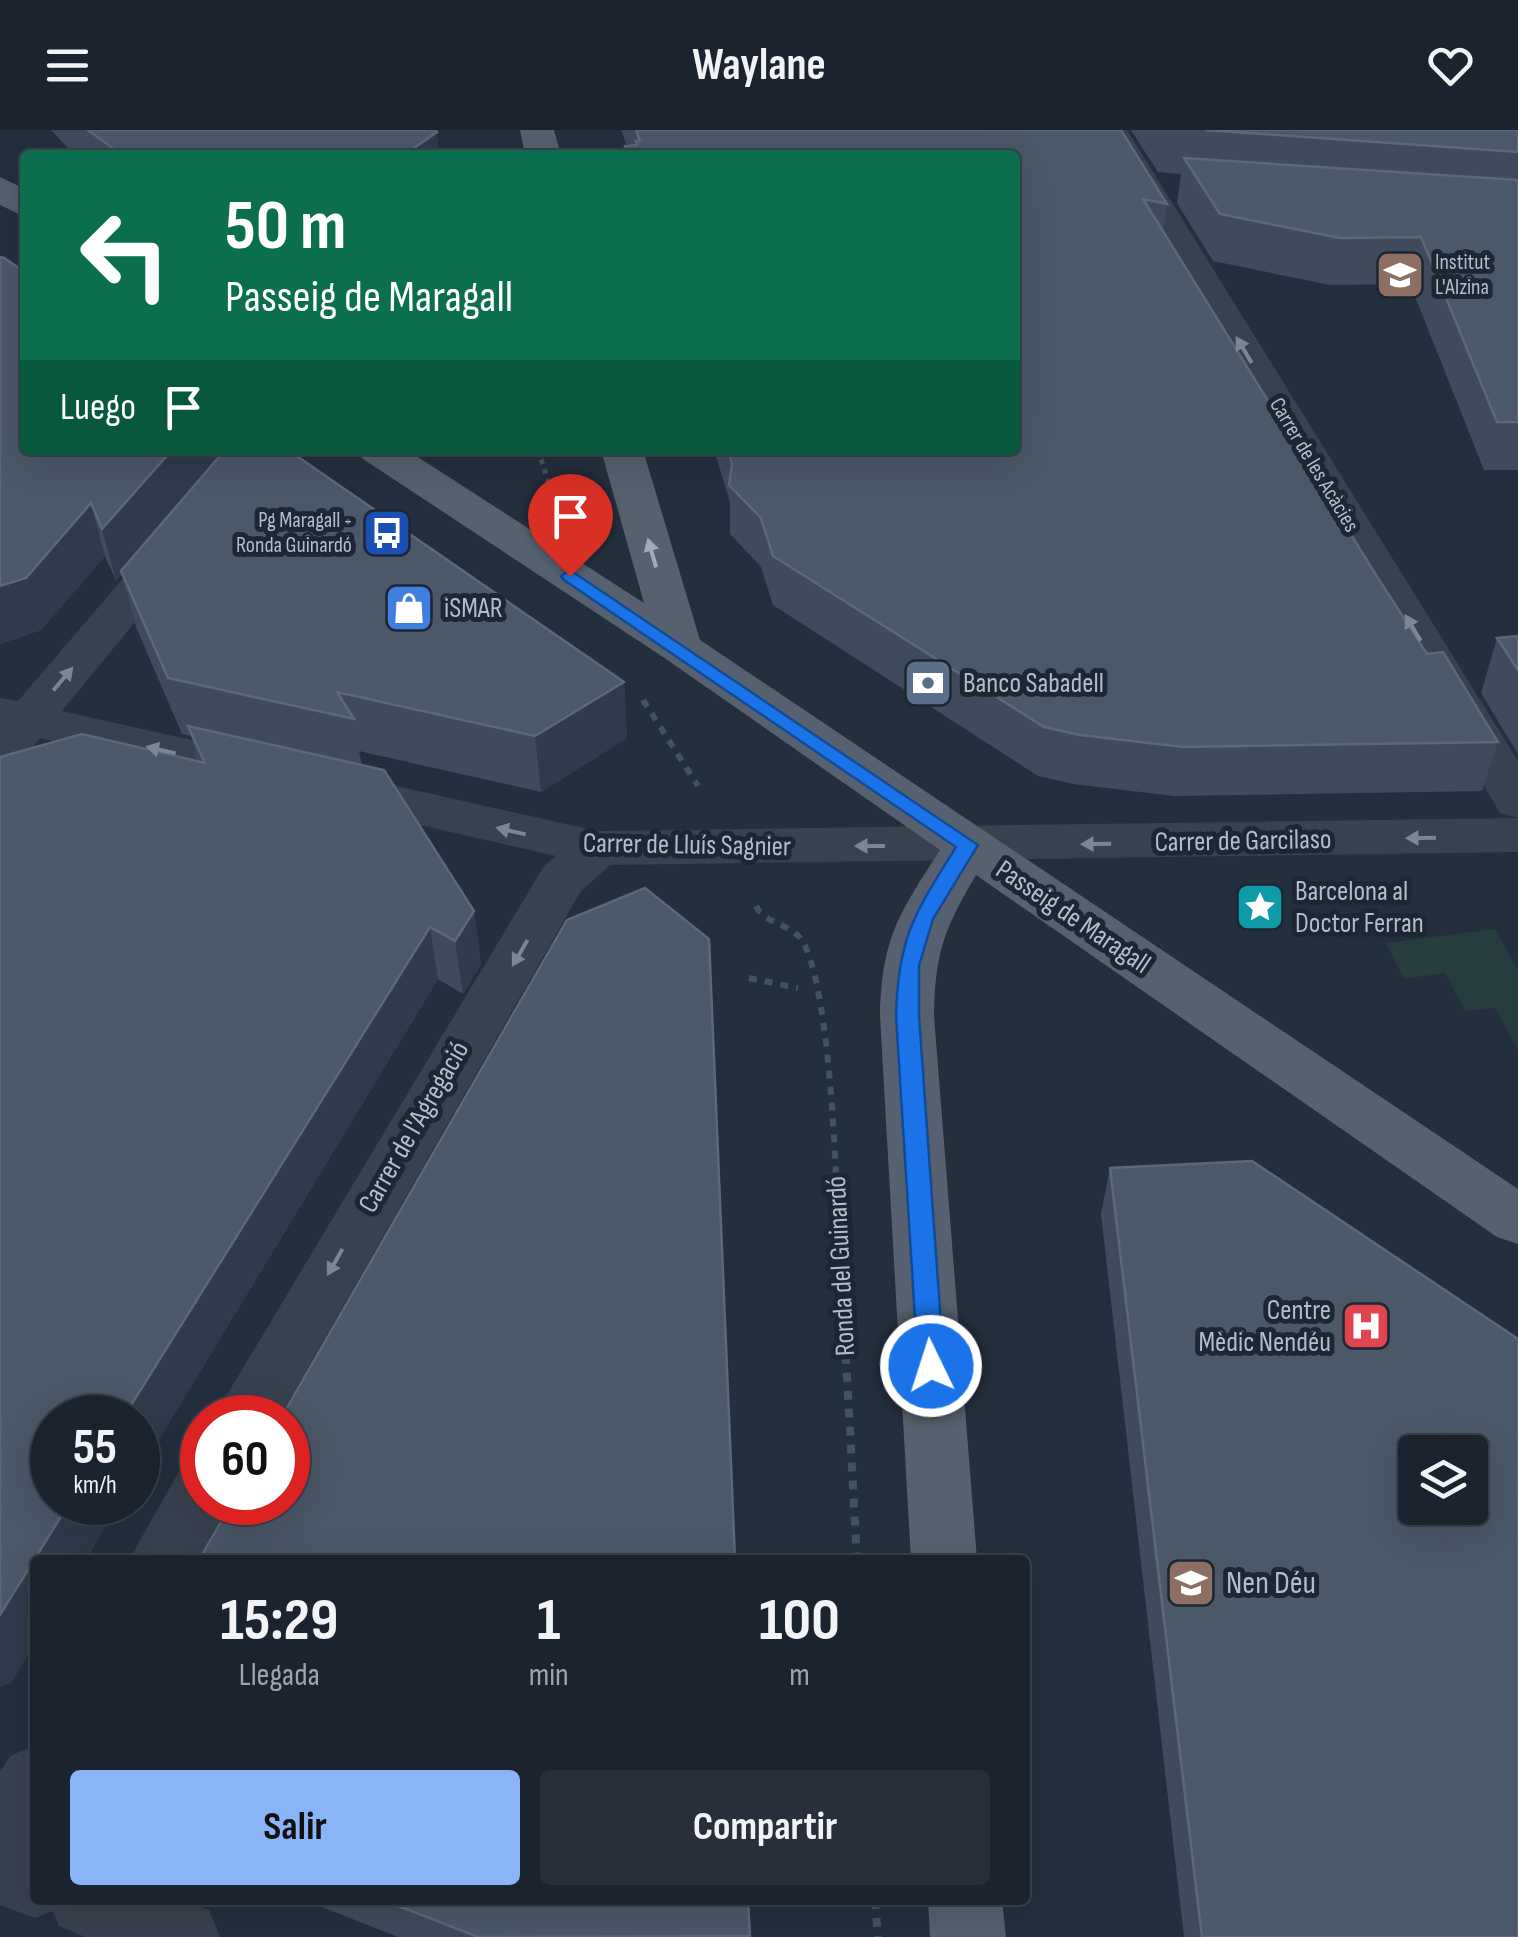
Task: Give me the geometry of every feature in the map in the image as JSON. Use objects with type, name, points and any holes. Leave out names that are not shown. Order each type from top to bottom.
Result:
[{"type":"main road","name":"Passeig de Maragall","points":[[386,455],[679,646],[1518,1220]]},
{"type":"main road","points":[[623,455],[679,646]]},
{"type":"main road","points":[[944,1555],[907,1016],[908,966],[923,918],[968,845]]},
{"type":"main road","points":[[966,1905],[968,1937]]},
{"type":"street","name":"Carrer de les Acàcies","points":[[1110,130],[1518,801]]},
{"type":"street","points":[[1145,186],[1193,190]]},
{"type":"street","points":[[10,729],[251,455]]},
{"type":"street","name":"Carrer de Lluís Sagnier","points":[[10,729],[597,848],[968,845]]},
{"type":"street","name":"Carrer de Garcilaso","points":[[968,845],[1518,836]]},
{"type":"street","name":"Carrer de l'Agregació","points":[[259,1395],[562,879],[597,848]]},
{"type":"street","points":[[165,1555],[182,1525]]},
{"type":"street","points":[[0,1840],[30,1789]]},
{"type":"street","points":[[0,1868],[30,1879]]},
{"type":"street","points":[[98,1905],[182,1937]]},
{"type":"path","points":[[540,455],[552,491]]},
{"type":"path","points":[[644,702],[694,779]]},
{"type":"path","name":"Ronda del Guinardó","points":[[760,914],[794,930],[805,945],[813,973],[832,1113],[857,1555]]},
{"type":"path","points":[[749,978],[798,988]]},
{"type":"path","points":[[875,1905],[878,1937]]},
{"type":"green space","points":[[1495,929],[1518,970],[1518,1050],[1495,1008],[1465,1011],[1445,973],[1404,979],[1386,943]]},
{"type":"building","points":[[88,130],[437,132],[411,150],[115,150]]},
{"type":"building","points":[[636,130],[1121,130],[1167,204],[1143,199],[1427,654],[1443,652],[1498,742],[1183,747],[1044,727],[773,556],[761,518],[729,485],[729,455],[1020,455],[1020,150],[626,150],[625,146],[640,141]]},
{"type":"building","points":[[1205,130],[1518,130],[1518,152]]},
{"type":"building","points":[[1184,158],[1518,180],[1518,422],[1497,422],[1421,237],[1340,238],[1220,214]]},
{"type":"building","points":[[0,257],[20,269],[20,455],[168,455],[102,529],[91,503],[26,578],[0,586]]},
{"type":"building","points":[[221,455],[295,455],[624,682],[535,736],[337,692],[354,719],[168,678],[121,571]]},
{"type":"building","points":[[1518,636],[1518,670],[1497,638]]},
{"type":"building","points":[[188,726],[384,770],[474,911],[455,941],[430,927],[137,1395],[30,1395],[30,1525],[56,1525],[37,1555],[30,1555],[30,1567],[0,1615],[0,757],[82,734],[205,763]]},
{"type":"building","points":[[645,888],[709,939],[735,1555],[202,1555],[219,1525],[310,1525],[310,1395],[294,1395],[567,920]]},
{"type":"building","points":[[1252,1161],[1518,1339],[1518,1937],[1202,1937],[1110,1168]]},
{"type":"building","points":[[396,1905],[748,1905],[750,1936],[478,1937]]},
{"type":"place","name":"Institut L'Alzina","points":[[1400,275]]},
{"type":"place","name":"Pg Maragall - Ronda Guinardó","points":[[387,533]]},
{"type":"place","name":"iSMAR","points":[[409,608]]},
{"type":"place","name":"Banco Sabadell","points":[[928,683]]},
{"type":"place","name":"Barcelona al Doctor Ferran","points":[[1260,907]]},
{"type":"place","name":"Centre Mèdic Nendéu","points":[[1366,1326]]},
{"type":"place","name":"Nen Déu","points":[[1191,1583]]},
{"type":"route","points":[[570,576],[679,646],[968,845],[923,918],[908,966],[907,1016],[931,1366]]}]
